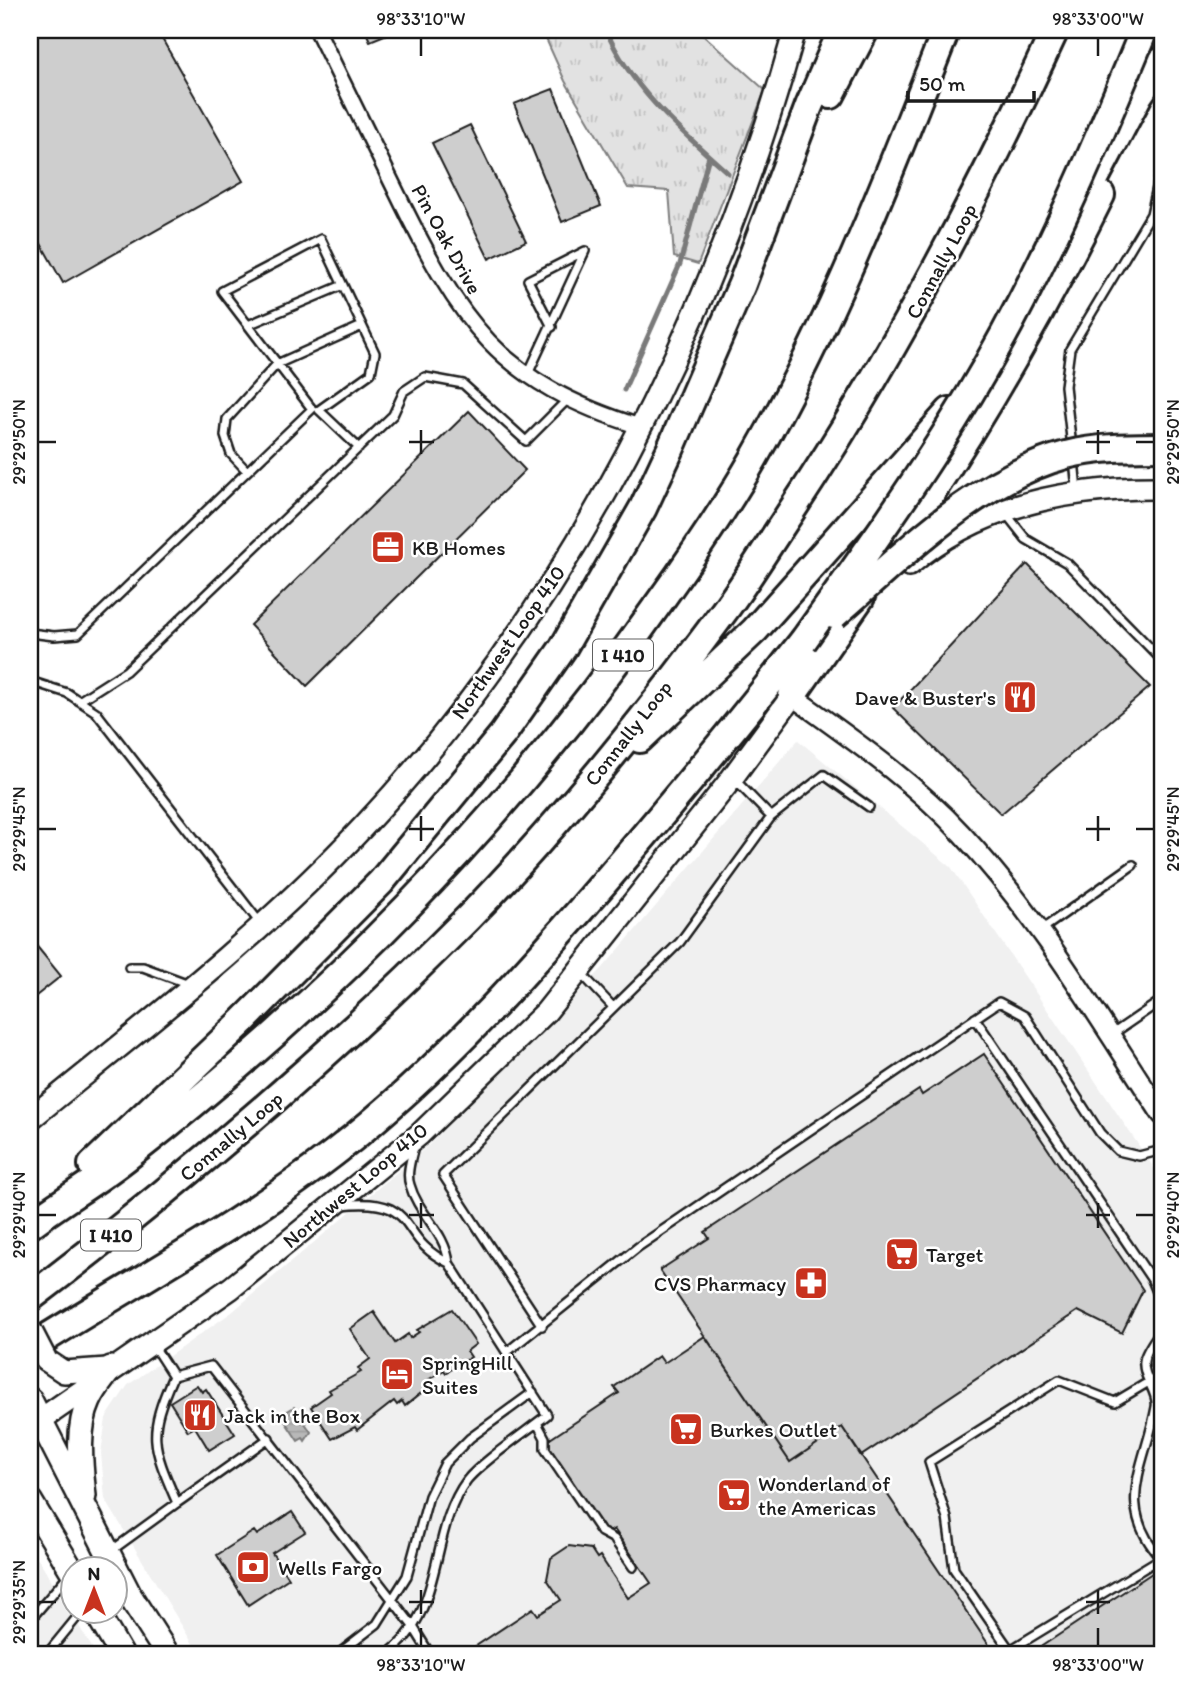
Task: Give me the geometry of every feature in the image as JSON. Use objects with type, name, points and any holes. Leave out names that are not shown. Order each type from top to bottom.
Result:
[{"type":"highway","points":[[31,1224],[243,1021],[381,882],[503,734],[563,649],[643,508],[670,450],[769,219],[809,106],[842,30]]},
{"type":"highway","points":[[769,219],[865,30]]},
{"type":"highway","name":"I 410","points":[[31,1224],[129,1156],[245,1060],[325,988],[468,844],[566,731],[698,547],[754,459],[836,298],[931,68],[944,30]]},
{"type":"highway","name":"Connally Loop","points":[[30,1298],[160,1195],[320,1060],[471,915],[573,803],[729,605],[852,419],[962,222],[1055,30]]},
{"type":"highway","points":[[38,1354],[266,1202],[334,1153],[411,1088],[538,961],[685,789],[803,641],[950,425],[996,346],[1081,178],[1144,30]]},
{"type":"highway","points":[[573,803],[755,629],[900,470],[959,400],[1021,309],[1139,95],[1162,61]]},
{"type":"highway","points":[[792,696],[949,471],[1049,301],[1162,75]]},
{"type":"highway","points":[[803,641],[942,524],[1010,477],[1066,455],[1115,447],[1162,447]]},
{"type":"main road","name":"Northwest Loop 410","points":[[30,1119],[263,926],[362,829],[429,752],[561,568],[641,427],[690,324],[748,179],[795,30]]},
{"type":"main road","name":"Northwest Loop 410","points":[[33,1416],[231,1288],[419,1134],[546,1013],[733,777],[792,696],[870,598],[923,552],[976,522],[1077,491],[1162,488]]},
{"type":"main road","points":[[30,1329],[38,1354],[64,1372],[111,1368]]},
{"type":"main road","points":[[85,1506],[81,1471],[84,1415],[90,1399],[111,1368]]},
{"type":"main road","points":[[33,1416],[85,1506],[130,1596],[167,1654]]},
{"type":"main road","points":[[31,1503],[61,1554]]},
{"type":"main road","points":[[103,1624],[121,1654]]},
{"type":"street","name":"Pin Oak Drive","points":[[317,30],[446,289],[485,339],[527,375],[568,399],[641,427]]},
{"type":"street","points":[[792,696],[878,759],[960,832],[1040,931],[1162,1115]]},
{"type":"lane","points":[[1077,491],[1065,386],[1070,349],[1151,214],[1162,165]]},
{"type":"lane","points":[[1151,214],[1162,221]]},
{"type":"lane","points":[[30,633],[54,636],[78,634],[315,409],[371,373],[375,353],[321,239],[222,290],[315,409],[359,448]]},
{"type":"lane","points":[[527,375],[552,327],[585,251],[528,280],[552,327]]},
{"type":"lane","points":[[248,325],[343,285]]},
{"type":"lane","points":[[247,471],[231,454],[225,436],[227,419],[277,363],[362,326]]},
{"type":"lane","points":[[79,701],[126,671],[393,415],[404,391],[425,377],[463,384],[526,441],[568,399]]},
{"type":"lane","points":[[1004,512],[1026,539],[1067,563],[1162,660]]},
{"type":"lane","points":[[30,681],[50,685],[96,712],[263,926]]},
{"type":"lane","points":[[542,1326],[443,1175],[680,942],[771,817],[824,775],[869,807]]},
{"type":"lane","points":[[733,777],[771,817]]},
{"type":"lane","points":[[1040,931],[1133,865]]},
{"type":"lane","points":[[129,967],[143,967],[193,985]]},
{"type":"lane","points":[[579,971],[612,1006]]},
{"type":"lane","points":[[1110,1036],[1162,1000]]},
{"type":"lane","points":[[507,1352],[638,1247],[999,1002],[1025,1016],[1101,1133],[1118,1151],[1139,1156],[1162,1150]]},
{"type":"lane","points":[[975,1018],[1152,1280],[1162,1304]]},
{"type":"lane","points":[[387,1654],[396,1648],[425,1601],[449,1513],[467,1479],[547,1415],[449,1263],[447,1247],[410,1185],[409,1168],[419,1134]]},
{"type":"lane","points":[[331,1207],[377,1203],[395,1209],[432,1256],[449,1263]]},
{"type":"lane","points":[[1162,1328],[1144,1361],[1147,1381],[1157,1403],[1136,1491],[1139,1529],[1162,1558],[1011,1652],[954,1569],[947,1518],[929,1462],[1059,1380],[1115,1402],[1147,1381],[1162,1374]]},
{"type":"lane","points":[[151,1342],[173,1376]]},
{"type":"lane","points":[[173,1376],[211,1366],[270,1438],[391,1601],[412,1625],[430,1654]]},
{"type":"lane","points":[[173,1376],[156,1414],[156,1453],[177,1503]]},
{"type":"lane","points":[[338,1654],[377,1623],[407,1576],[429,1496],[445,1463],[470,1438],[533,1392]]},
{"type":"lane","points":[[537,1423],[552,1458],[601,1532],[614,1539],[633,1567]]},
{"type":"lane","points":[[108,1553],[270,1438]]},
{"type":"lane","points":[[30,1620],[60,1586]]},
{"type":"lane","points":[[47,1654],[72,1624]]},
{"type":"shaded area","points":[[798,740],[951,867],[1162,1180],[1162,1654],[199,1654],[105,1499],[101,1453],[106,1418],[128,1385],[232,1312],[430,1144],[602,969]]},
{"type":"shaded area","points":[[294,1407],[311,1432],[305,1441],[303,1438],[298,1441],[281,1415]]},
{"type":"shaded area","points":[[30,1546],[60,1595],[60,1624],[78,1624],[96,1654],[30,1654]]},
{"type":"green space","points":[[542,30],[698,30],[765,90],[698,264],[674,257],[669,191],[628,188],[565,81]]},
{"type":"building","points":[[30,30],[157,30],[243,181],[63,283],[30,224]]},
{"type":"building","points":[[365,30],[397,30],[370,41]]},
{"type":"building","points":[[553,89],[601,206],[562,222],[514,104]]},
{"type":"building","points":[[470,125],[526,241],[489,259],[432,143]]},
{"type":"building","name":"KB Homes","points":[[469,411],[525,470],[307,686],[250,625]]},
{"type":"building","name":"Dave & Buster's","points":[[1027,564],[1150,687],[1001,814],[893,708]]},
{"type":"building","points":[[30,938],[61,976],[31,1000],[30,999]]},
{"type":"building","name":"Target","points":[[984,1054],[1143,1290],[1122,1333],[1078,1311],[861,1456],[842,1427],[790,1462],[660,1270],[709,1238],[705,1232],[919,1090],[922,1095]]},
{"type":"building","name":"SpringHill Suites","points":[[452,1309],[476,1344],[467,1351],[471,1357],[446,1373],[444,1370],[428,1380],[431,1385],[405,1406],[402,1401],[397,1405],[394,1401],[357,1430],[355,1427],[332,1439],[311,1407],[331,1393],[329,1390],[361,1372],[358,1368],[370,1359],[350,1329],[374,1312],[395,1343],[408,1334],[410,1338],[419,1332],[417,1330]]},
{"type":"building","name":"Wonderland of the Americas","points":[[705,1336],[790,1462],[842,1427],[995,1654],[464,1654],[533,1608],[538,1615],[561,1600],[547,1579],[551,1558],[569,1546],[591,1549],[597,1558],[600,1556],[628,1598],[651,1583],[614,1529],[606,1534],[544,1443],[619,1393],[614,1387],[659,1356],[664,1363]]},
{"type":"building","name":"Jack in the Box","points":[[197,1385],[202,1392],[206,1389],[235,1434],[209,1450],[195,1427],[188,1431],[170,1402]]},
{"type":"building","name":"Wells Fargo","points":[[292,1512],[305,1532],[272,1553],[289,1578],[248,1605],[217,1555],[254,1531],[257,1535]]},
{"type":"building","points":[[1161,1567],[1162,1654],[1030,1654]]},
{"type":"waterway","points":[[606,30],[629,72],[643,90],[675,125],[728,173]]},
{"type":"waterway","points":[[624,390],[680,264],[709,156]]},
{"type":"place","name":"KB Homes","points":[[388,547]]},
{"type":"place","name":"Dave & Buster's","points":[[1020,697]]},
{"type":"place","name":"Target","points":[[902,1254]]},
{"type":"place","name":"CVS Pharmacy","points":[[811,1283]]},
{"type":"place","name":"SpringHill Suites","points":[[397,1374]]},
{"type":"place","name":"Jack in the Box","points":[[200,1415]]},
{"type":"place","name":"Burkes Outlet","points":[[686,1429]]},
{"type":"place","name":"Wonderland of the Americas","points":[[734,1495]]},
{"type":"place","name":"Wells Fargo","points":[[253,1567]]}]
